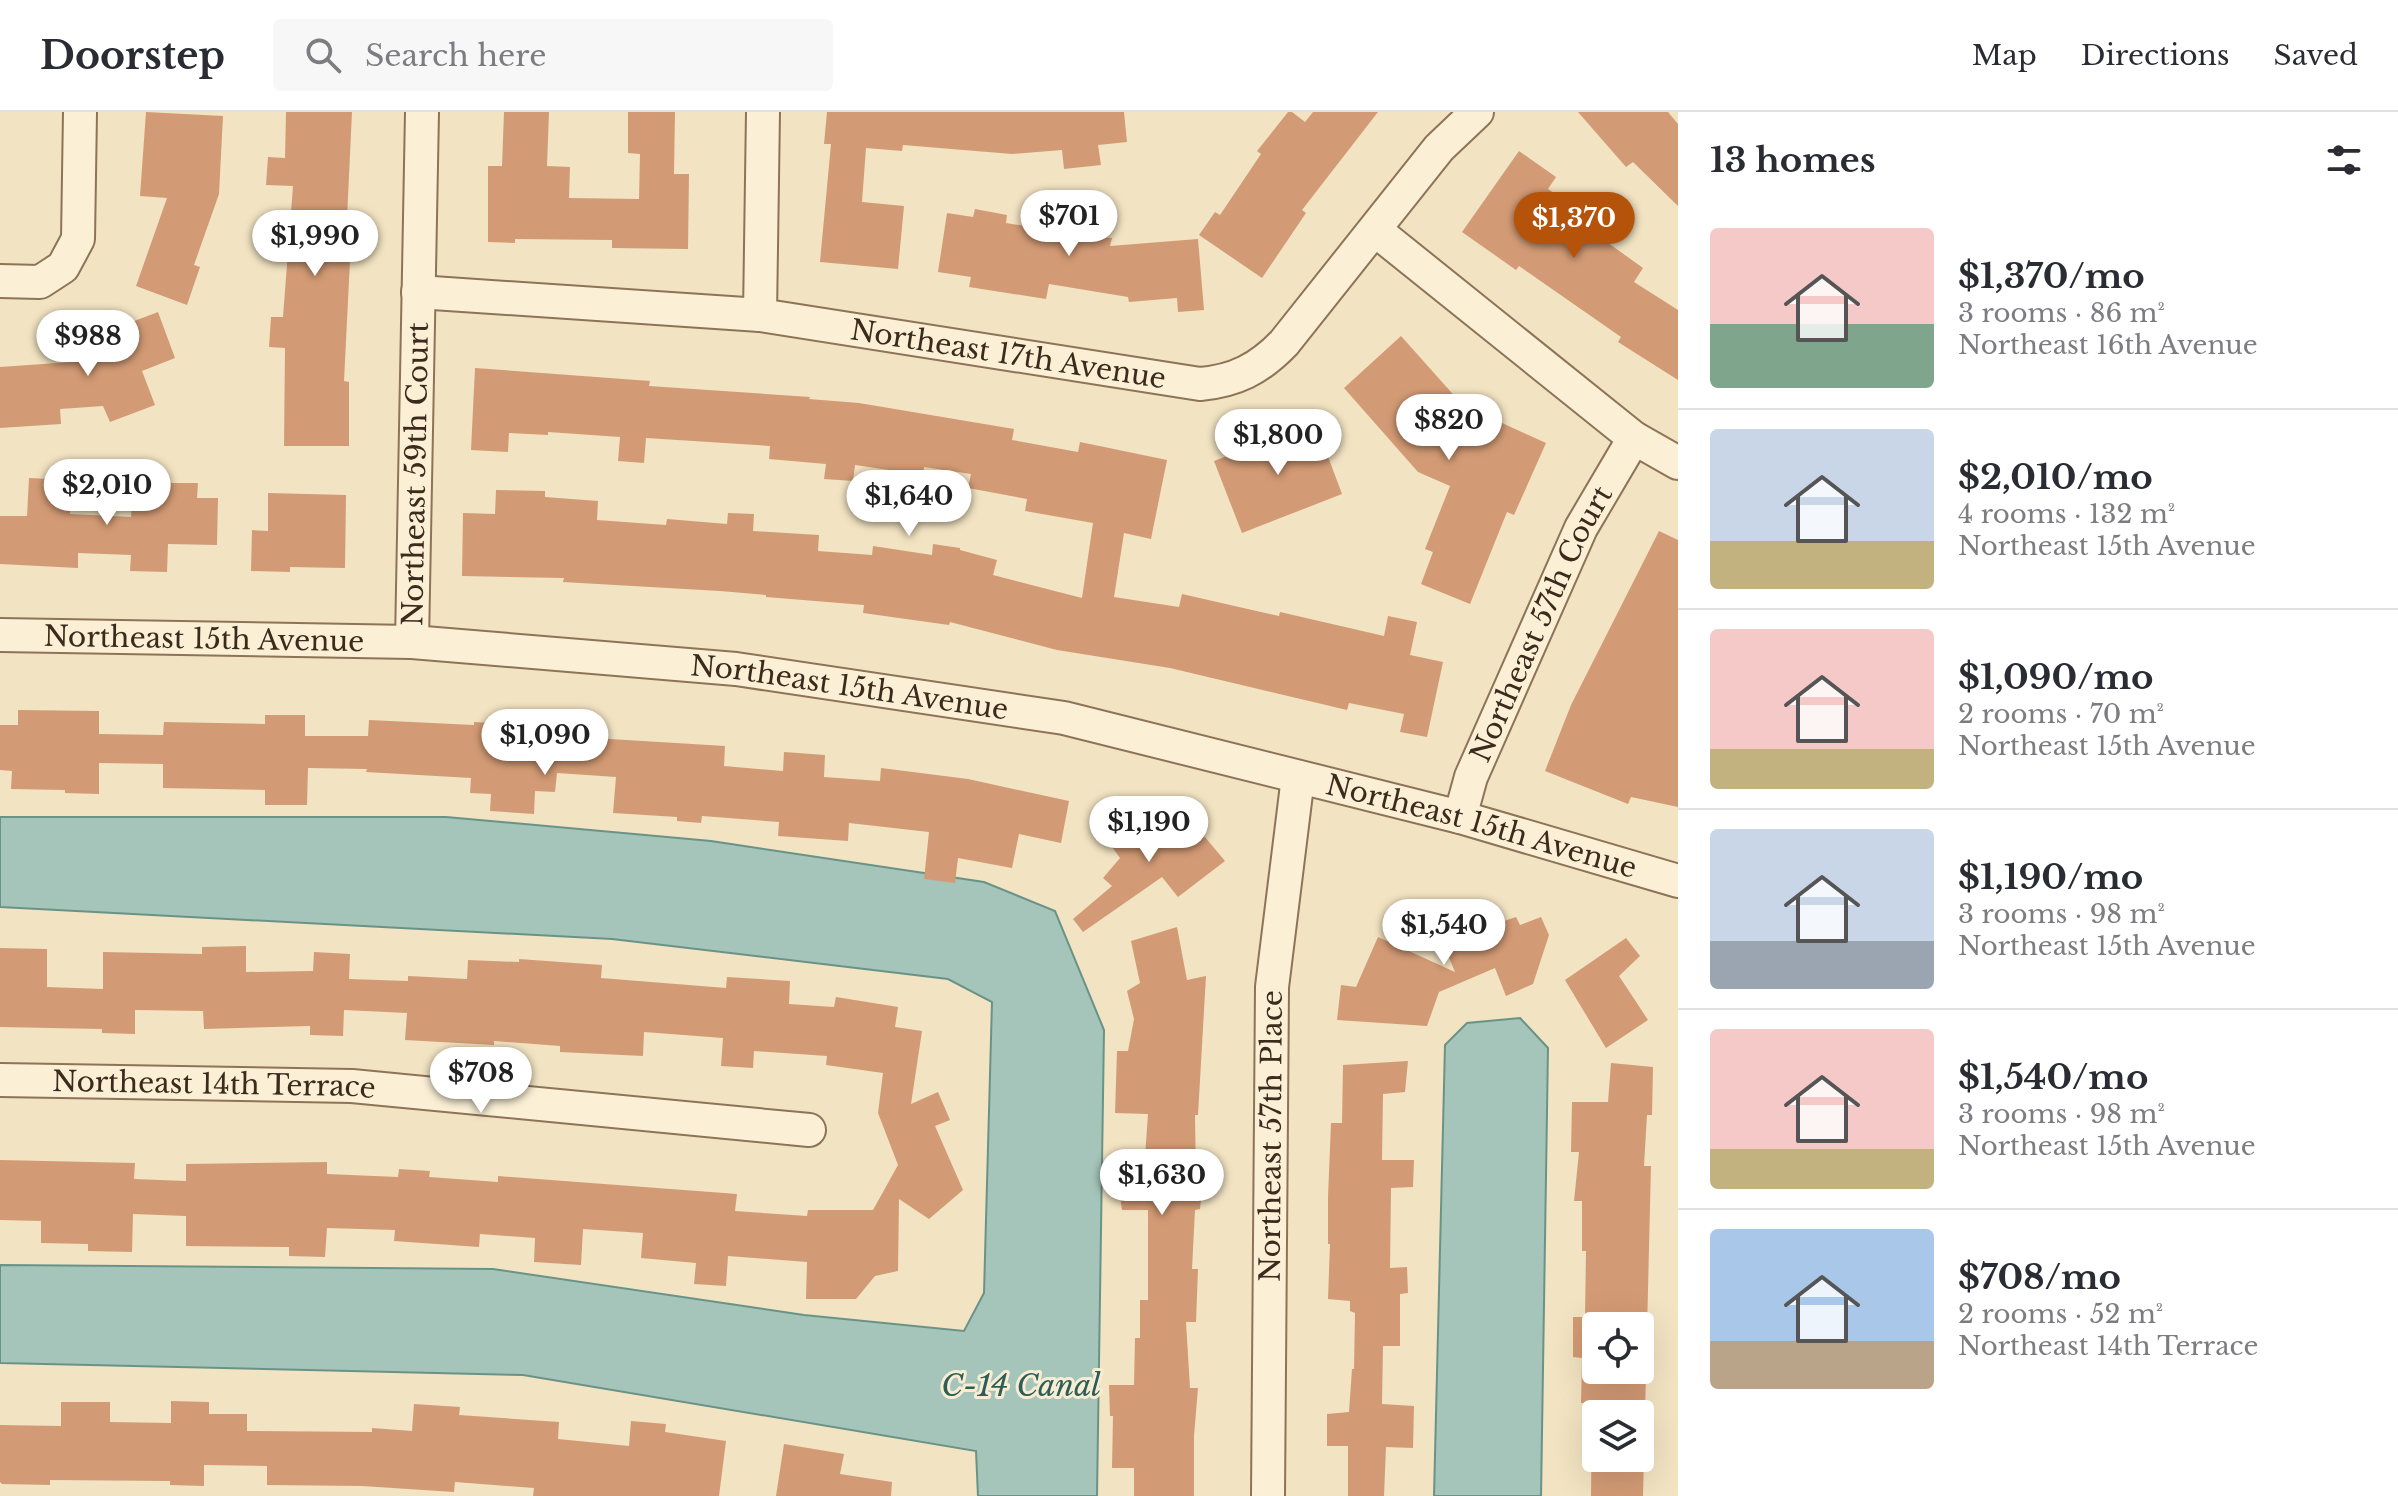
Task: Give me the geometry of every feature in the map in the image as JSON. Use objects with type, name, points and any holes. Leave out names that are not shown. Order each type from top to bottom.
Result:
[{"type":"street","points":[[0,281],[40,282],[63,267],[78,239],[80,112]]},
{"type":"street","name":"Northeast 59th Court","points":[[412,642],[422,112]]},
{"type":"street","points":[[760,315],[763,112]]},
{"type":"street","name":"Northeast 17th Avenue","points":[[418,292],[760,315],[1200,384],[1224,382],[1252,371],[1268,360],[1439,148],[1477,112]]},
{"type":"street","points":[[1375,230],[1634,438],[1678,463]]},
{"type":"street","name":"Northeast 57th Court","points":[[1460,817],[1471,777],[1581,528],[1634,438]]},
{"type":"street","name":"Northeast 15th Avenue","points":[[0,635],[412,642],[736,669],[1064,718],[1460,817],[1678,881]]},
{"type":"street","name":"Northeast 57th Place","points":[[1268,1496],[1272,987],[1298,777]]},
{"type":"street","name":"Northeast 14th Terrace","points":[[0,1080],[352,1086],[809,1130]]},
{"type":"water","name":"C-14 Canal","points":[[0,817],[446,817],[711,841],[984,882],[1055,911],[1104,1030],[1097,1496],[978,1496],[976,1451],[523,1375],[0,1363],[0,1265],[493,1269],[804,1315],[964,1331],[984,1293],[992,1002],[948,979],[612,939],[0,907]]},
{"type":"water","points":[[1520,1018],[1548,1048],[1541,1496],[1434,1496],[1445,1045],[1467,1023]]},
{"type":"building","points":[[146,112],[223,116],[219,194],[194,265],[200,267],[187,305],[136,286],[167,198],[140,196]]},
{"type":"building","points":[[286,112],[352,112],[345,261],[350,261],[344,381],[349,382],[349,446],[284,446],[285,348],[269,347],[271,317],[283,317],[293,186],[266,185],[268,157],[285,158]]},
{"type":"building","points":[[504,112],[549,112],[547,166],[570,167],[569,198],[639,199],[640,154],[628,153],[628,112],[675,112],[674,174],[689,174],[688,249],[612,248],[612,240],[515,239],[515,243],[488,242],[488,166],[502,166]]},
{"type":"building","points":[[827,112],[1124,112],[1127,142],[1098,145],[1101,165],[1064,169],[1062,150],[1012,154],[903,145],[902,151],[866,148],[862,202],[904,206],[898,269],[820,262],[831,144],[824,144]]},
{"type":"building","points":[[1288,112],[1305,122],[1313,112],[1378,112],[1302,210],[1306,213],[1262,278],[1199,235],[1215,212],[1220,215],[1261,154],[1257,151]]},
{"type":"building","points":[[1578,112],[1668,112],[1678,124],[1678,206],[1633,162],[1626,167]]},
{"type":"building","points":[[1519,151],[1556,177],[1548,189],[1609,232],[1604,240],[1643,268],[1634,282],[1678,310],[1678,380],[1618,342],[1621,337],[1519,266],[1516,270],[1462,232]]},
{"type":"building","points":[[1055,200],[1102,207],[1097,237],[1112,238],[1110,246],[1198,239],[1204,310],[1178,312],[1177,298],[1129,302],[1128,297],[1049,284],[1046,299],[969,287],[971,277],[938,272],[947,213],[973,217],[975,209],[1007,215],[1006,223],[1050,230]]},
{"type":"building","points":[[158,312],[175,358],[142,371],[155,405],[110,422],[103,406],[60,409],[61,424],[0,428],[0,367],[86,361],[79,342]]},
{"type":"building","points":[[1401,336],[1484,429],[1489,417],[1546,443],[1514,515],[1507,512],[1470,604],[1421,584],[1433,552],[1425,549],[1450,486],[1418,472],[1344,388]]},
{"type":"building","points":[[475,368],[650,381],[649,386],[859,403],[1014,429],[1012,440],[1078,452],[1080,442],[1167,460],[1151,539],[1124,533],[1114,597],[1179,607],[1182,594],[1384,636],[1388,616],[1417,622],[1410,655],[1443,662],[1427,737],[1400,732],[1404,714],[1349,703],[1347,710],[1170,668],[1057,650],[950,622],[949,625],[863,613],[864,605],[720,591],[563,582],[564,578],[462,576],[463,513],[495,514],[496,490],[545,491],[545,497],[598,501],[597,520],[666,525],[667,519],[727,524],[728,513],[754,514],[753,531],[819,535],[818,551],[872,555],[873,546],[932,555],[933,544],[960,548],[997,560],[993,575],[1082,598],[1093,523],[1025,511],[1027,499],[968,488],[971,474],[924,467],[923,475],[855,465],[853,481],[824,479],[826,464],[769,459],[770,446],[646,438],[644,463],[618,461],[620,437],[548,432],[548,435],[509,433],[508,452],[471,450]]},
{"type":"building","points":[[1315,422],[1342,494],[1242,533],[1214,461]]},
{"type":"building","points":[[29,478],[72,480],[70,514],[131,517],[132,497],[153,497],[154,483],[198,483],[197,498],[218,498],[217,545],[168,544],[167,572],[130,571],[131,555],[78,553],[78,568],[0,564],[0,516],[27,516]]},
{"type":"building","points":[[268,493],[346,495],[345,568],[290,567],[290,572],[251,571],[252,530],[268,531]]},
{"type":"building","points":[[1659,531],[1678,540],[1678,807],[1631,797],[1628,804],[1545,771],[1571,705]]},
{"type":"building","points":[[18,710],[99,711],[99,734],[163,735],[164,722],[265,724],[265,715],[305,715],[305,736],[368,736],[369,720],[509,724],[507,744],[577,748],[577,737],[725,746],[724,766],[783,771],[784,752],[825,755],[824,777],[880,781],[881,768],[968,779],[1069,801],[1061,843],[1019,834],[1012,868],[958,858],[955,883],[924,879],[929,832],[849,823],[848,841],[778,836],[779,822],[702,816],[701,823],[677,821],[677,817],[613,813],[616,777],[557,773],[555,792],[535,791],[534,814],[490,811],[491,794],[470,793],[471,778],[366,772],[367,769],[308,768],[307,805],[265,805],[265,790],[163,788],[163,764],[99,763],[99,794],[11,789],[12,771],[0,770],[0,725],[18,725]]},
{"type":"building","points":[[1125,807],[1151,841],[1169,827],[1181,840],[1194,824],[1225,861],[1178,897],[1162,877],[1083,932],[1073,919],[1112,886],[1103,878],[1120,858],[1100,830]]},
{"type":"building","points":[[1460,903],[1465,915],[1481,909],[1487,919],[1498,913],[1501,922],[1516,917],[1520,925],[1541,917],[1549,935],[1533,984],[1506,996],[1495,968],[1439,992],[1427,1026],[1337,1020],[1341,985],[1356,987],[1378,937],[1455,972],[1432,916]]},
{"type":"building","points":[[1177,927],[1187,980],[1206,976],[1198,1115],[1195,1115],[1196,1181],[1203,1182],[1200,1209],[1195,1210],[1192,1269],[1198,1269],[1196,1322],[1186,1322],[1190,1388],[1198,1388],[1194,1496],[1134,1496],[1134,1468],[1112,1468],[1113,1416],[1110,1416],[1109,1385],[1134,1385],[1135,1338],[1140,1338],[1140,1300],[1148,1300],[1148,1210],[1122,1210],[1117,1177],[1144,1171],[1148,1114],[1115,1113],[1117,1051],[1128,1051],[1134,1019],[1127,991],[1140,983],[1131,941]]},
{"type":"building","points":[[1626,938],[1640,956],[1619,976],[1648,1020],[1606,1048],[1565,980]]},
{"type":"building","points":[[246,946],[246,972],[313,971],[314,952],[350,954],[349,979],[408,981],[408,976],[467,979],[468,960],[519,962],[519,959],[602,965],[601,978],[726,988],[727,977],[790,981],[789,1004],[834,1007],[836,997],[898,1007],[895,1027],[922,1031],[911,1104],[938,1092],[950,1120],[935,1126],[963,1190],[929,1219],[899,1199],[898,1271],[875,1276],[856,1299],[806,1299],[807,1262],[728,1256],[726,1286],[694,1284],[696,1263],[641,1258],[643,1233],[583,1229],[581,1265],[534,1262],[535,1238],[480,1234],[479,1247],[394,1241],[395,1230],[327,1228],[325,1257],[289,1256],[289,1247],[186,1246],[186,1216],[133,1214],[132,1252],[88,1251],[88,1244],[41,1243],[41,1221],[0,1220],[0,1160],[135,1163],[134,1179],[186,1181],[186,1164],[327,1162],[327,1174],[398,1177],[399,1169],[430,1171],[429,1177],[498,1182],[498,1176],[737,1194],[735,1211],[807,1216],[808,1210],[873,1210],[898,1165],[878,1113],[883,1073],[826,1065],[827,1056],[754,1051],[753,1068],[721,1066],[723,1038],[644,1032],[643,1056],[560,1052],[560,1046],[494,1041],[494,1045],[405,1040],[407,1013],[344,1010],[343,1036],[310,1035],[310,1026],[204,1029],[203,1011],[135,1010],[135,1034],[102,1033],[102,1029],[0,1027],[0,948],[47,949],[47,987],[103,989],[103,952],[202,954],[202,947]]},
{"type":"building","points":[[1408,1061],[1405,1092],[1383,1094],[1382,1160],[1414,1160],[1413,1187],[1391,1188],[1390,1268],[1407,1267],[1408,1293],[1400,1294],[1400,1346],[1383,1346],[1382,1404],[1414,1406],[1413,1448],[1386,1447],[1384,1496],[1348,1496],[1348,1446],[1327,1446],[1327,1414],[1349,1412],[1355,1313],[1350,1311],[1350,1301],[1328,1299],[1331,1123],[1342,1123],[1343,1065]]},
{"type":"building","points":[[1611,1063],[1653,1067],[1652,1115],[1647,1115],[1644,1166],[1651,1166],[1647,1312],[1585,1312],[1586,1251],[1582,1251],[1582,1201],[1574,1201],[1579,1152],[1571,1152],[1572,1102],[1608,1102]]},
{"type":"building","points":[[1573,1317],[1582,1317],[1582,1358],[1573,1357]]},
{"type":"building","points":[[1582,1358],[1582,1384],[1646,1384],[1645,1400],[1582,1400],[1581,1403]]},
{"type":"building","points":[[171,1401],[209,1402],[209,1414],[247,1414],[247,1431],[372,1432],[372,1428],[412,1431],[414,1404],[460,1407],[459,1415],[559,1422],[558,1439],[629,1446],[631,1421],[666,1424],[665,1432],[726,1441],[719,1496],[533,1496],[534,1488],[455,1482],[454,1492],[362,1486],[267,1485],[267,1466],[204,1465],[204,1486],[170,1485],[170,1481],[50,1480],[50,1485],[0,1482],[0,1425],[61,1426],[61,1402],[110,1402],[110,1422],[171,1423]]},
{"type":"building","points":[[784,1444],[844,1454],[840,1474],[892,1482],[891,1496],[776,1496]]},
{"type":"building","points":[[1591,1472],[1644,1472],[1643,1496],[1591,1496]]}]
